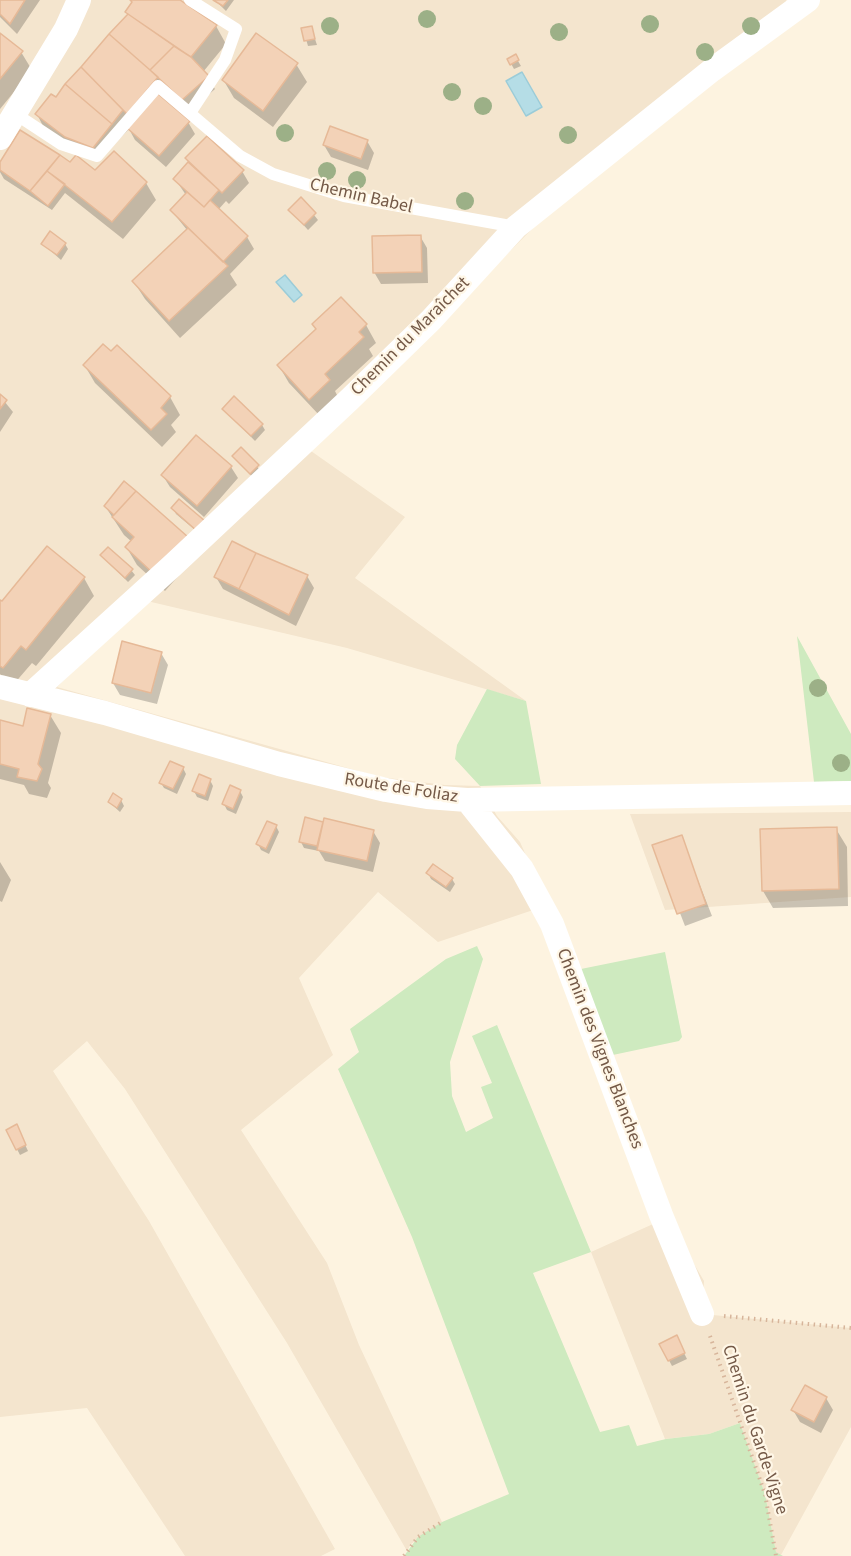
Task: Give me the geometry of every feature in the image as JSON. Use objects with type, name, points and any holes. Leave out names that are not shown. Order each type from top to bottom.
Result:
[{"type":"street","points":[[0,138],[66,29],[79,0]]},
{"type":"street","name":"Chemin du Maraîchet","points":[[30,694],[172,566],[350,399],[431,320],[516,227],[712,70],[781,17],[808,0]]},
{"type":"street","name":"Route de Foliaz","points":[[0,687],[105,713],[327,777],[386,790],[467,800],[851,793]]},
{"type":"street","name":"Chemin des Vignes Blanches","points":[[467,800],[522,869],[552,924],[657,1204],[702,1314]]},
{"type":"lane","points":[[190,0],[236,29],[225,60],[190,113]]},
{"type":"lane","name":"Chemin Babel","points":[[14,113],[61,144],[97,156],[158,86],[240,156],[273,174],[344,196],[516,227]]},
{"type":"path","points":[[702,1314],[851,1328]]},
{"type":"path","name":"Chemin du Garde-Vigne","points":[[702,1314],[765,1494],[776,1556]]},
{"type":"path","points":[[404,1556],[418,1537],[442,1522]]},
{"type":"shaded area","points":[[0,0],[786,0],[794,14],[556,205],[311,451],[405,517],[355,578],[526,701],[347,648],[147,601],[57,687],[380,777],[445,785],[480,786],[497,816],[520,842],[548,905],[438,942],[378,892],[299,978],[333,1055],[241,1130],[327,1263],[359,1345],[442,1522],[411,1544],[407,1551],[287,1343],[125,1089],[87,1041],[53,1071],[149,1221],[335,1549],[321,1556],[185,1556],[87,1408],[0,1417]]},
{"type":"shaded area","points":[[851,812],[851,897],[665,910],[630,814]]},
{"type":"shaded area","points":[[673,1215],[687,1252],[704,1281],[702,1314],[851,1328],[851,1427],[781,1555],[776,1552],[765,1494],[740,1423],[709,1434],[665,1439],[591,1252]]},
{"type":"green space","points":[[797,636],[851,734],[851,781],[814,782]]},
{"type":"green space","points":[[487,689],[526,701],[541,784],[480,786],[455,759],[457,745]]},
{"type":"green space","points":[[477,946],[483,959],[450,1062],[452,1096],[466,1132],[493,1118],[481,1087],[492,1083],[472,1036],[497,1025],[591,1252],[533,1273],[600,1432],[629,1425],[637,1446],[666,1439],[709,1434],[740,1423],[765,1494],[776,1552],[783,1556],[404,1556],[418,1537],[442,1522],[509,1494],[412,1237],[338,1069],[359,1052],[350,1029],[446,959]]},
{"type":"green space","points":[[665,952],[682,1037],[679,1041],[608,1056],[576,970]]},
{"type":"water","points":[[522,72],[542,107],[526,116],[506,81]]},
{"type":"water","points":[[285,275],[302,295],[294,302],[276,282]]},
{"type":"building","points":[[0,0],[25,0],[10,24],[0,14]]},
{"type":"building","points":[[130,0],[180,0],[217,25],[191,57],[125,12],[132,2]]},
{"type":"building","points":[[213,0],[228,0],[223,6]]},
{"type":"building","points":[[128,14],[174,46],[150,70],[109,34]]},
{"type":"building","points":[[312,26],[315,39],[304,41],[301,28]]},
{"type":"building","points":[[0,33],[23,51],[0,79]]},
{"type":"building","points":[[256,33],[298,63],[263,111],[222,80]]},
{"type":"building","points":[[109,34],[158,77],[127,114],[81,67]]},
{"type":"building","points":[[174,46],[191,57],[209,76],[182,100],[150,70]]},
{"type":"building","points":[[516,54],[519,60],[510,65],[507,59]]},
{"type":"building","points":[[81,67],[123,110],[112,124],[65,84]]},
{"type":"building","points":[[65,84],[112,124],[93,148],[65,137],[35,114],[51,94],[56,97]]},
{"type":"building","points":[[157,93],[190,121],[159,156],[127,128]]},
{"type":"building","points":[[330,126],[368,140],[361,159],[323,145]]},
{"type":"building","points":[[20,130],[60,155],[30,191],[0,170],[0,162]]},
{"type":"building","points":[[207,136],[244,170],[222,193],[185,158]]},
{"type":"building","points":[[114,151],[147,182],[112,222],[47,171],[60,155],[70,162],[76,155],[95,170]]},
{"type":"building","points":[[188,162],[219,190],[204,207],[173,179]]},
{"type":"building","points":[[47,171],[65,184],[48,206],[30,191]]},
{"type":"building","points":[[187,192],[204,207],[210,200],[248,236],[223,262],[170,210]]},
{"type":"building","points":[[301,197],[316,213],[304,225],[288,210]]},
{"type":"building","points":[[188,228],[228,266],[169,321],[132,281]]},
{"type":"building","points":[[50,231],[66,243],[57,255],[41,244]]},
{"type":"building","points":[[421,235],[422,272],[373,273],[372,236]]},
{"type":"building","points":[[341,297],[367,324],[359,332],[364,337],[325,374],[330,380],[309,400],[277,365],[316,329],[312,324]]},
{"type":"building","points":[[103,344],[111,351],[117,345],[171,396],[161,408],[167,414],[151,430],[83,365]]},
{"type":"building","points":[[0,394],[7,400],[0,409]]},
{"type":"building","points":[[234,396],[263,424],[251,436],[222,409]]},
{"type":"building","points":[[196,435],[232,466],[197,506],[161,475]]},
{"type":"building","points":[[241,447],[259,465],[250,474],[232,456]]},
{"type":"building","points":[[124,481],[136,491],[114,515],[104,506]]},
{"type":"building","points":[[136,491],[188,537],[154,574],[125,547],[134,537],[112,517]]},
{"type":"building","points":[[179,499],[205,521],[197,531],[171,508]]},
{"type":"building","points":[[232,541],[256,553],[239,589],[214,577]]},
{"type":"building","points":[[47,546],[85,577],[26,650],[21,646],[3,668],[0,666],[0,600],[2,601]]},
{"type":"building","points":[[108,547],[133,569],[125,578],[100,555]]},
{"type":"building","points":[[256,553],[308,575],[289,615],[239,589]]},
{"type":"building","points":[[122,641],[162,652],[151,693],[112,683]]},
{"type":"building","points":[[27,708],[51,714],[38,764],[42,769],[37,781],[17,777],[19,769],[0,764],[0,720],[23,726]]},
{"type":"building","points":[[170,761],[184,767],[173,789],[159,783]]},
{"type":"building","points":[[199,774],[211,779],[205,796],[192,791]]},
{"type":"building","points":[[230,785],[241,790],[233,809],[222,804]]},
{"type":"building","points":[[113,793],[122,799],[117,808],[108,802]]},
{"type":"building","points":[[305,817],[323,822],[317,846],[299,842]]},
{"type":"building","points":[[324,818],[374,830],[367,861],[317,850]]},
{"type":"building","points":[[267,821],[277,825],[266,849],[256,844]]},
{"type":"building","points":[[837,827],[839,889],[762,891],[760,829]]},
{"type":"building","points":[[682,835],[706,904],[677,914],[652,845]]},
{"type":"building","points":[[433,864],[453,878],[446,887],[426,873]]},
{"type":"building","points":[[17,1124],[26,1145],[16,1150],[6,1130]]},
{"type":"building","points":[[677,1335],[685,1353],[668,1361],[659,1344]]},
{"type":"building","points":[[805,1385],[827,1397],[814,1422],[791,1410]]}]
